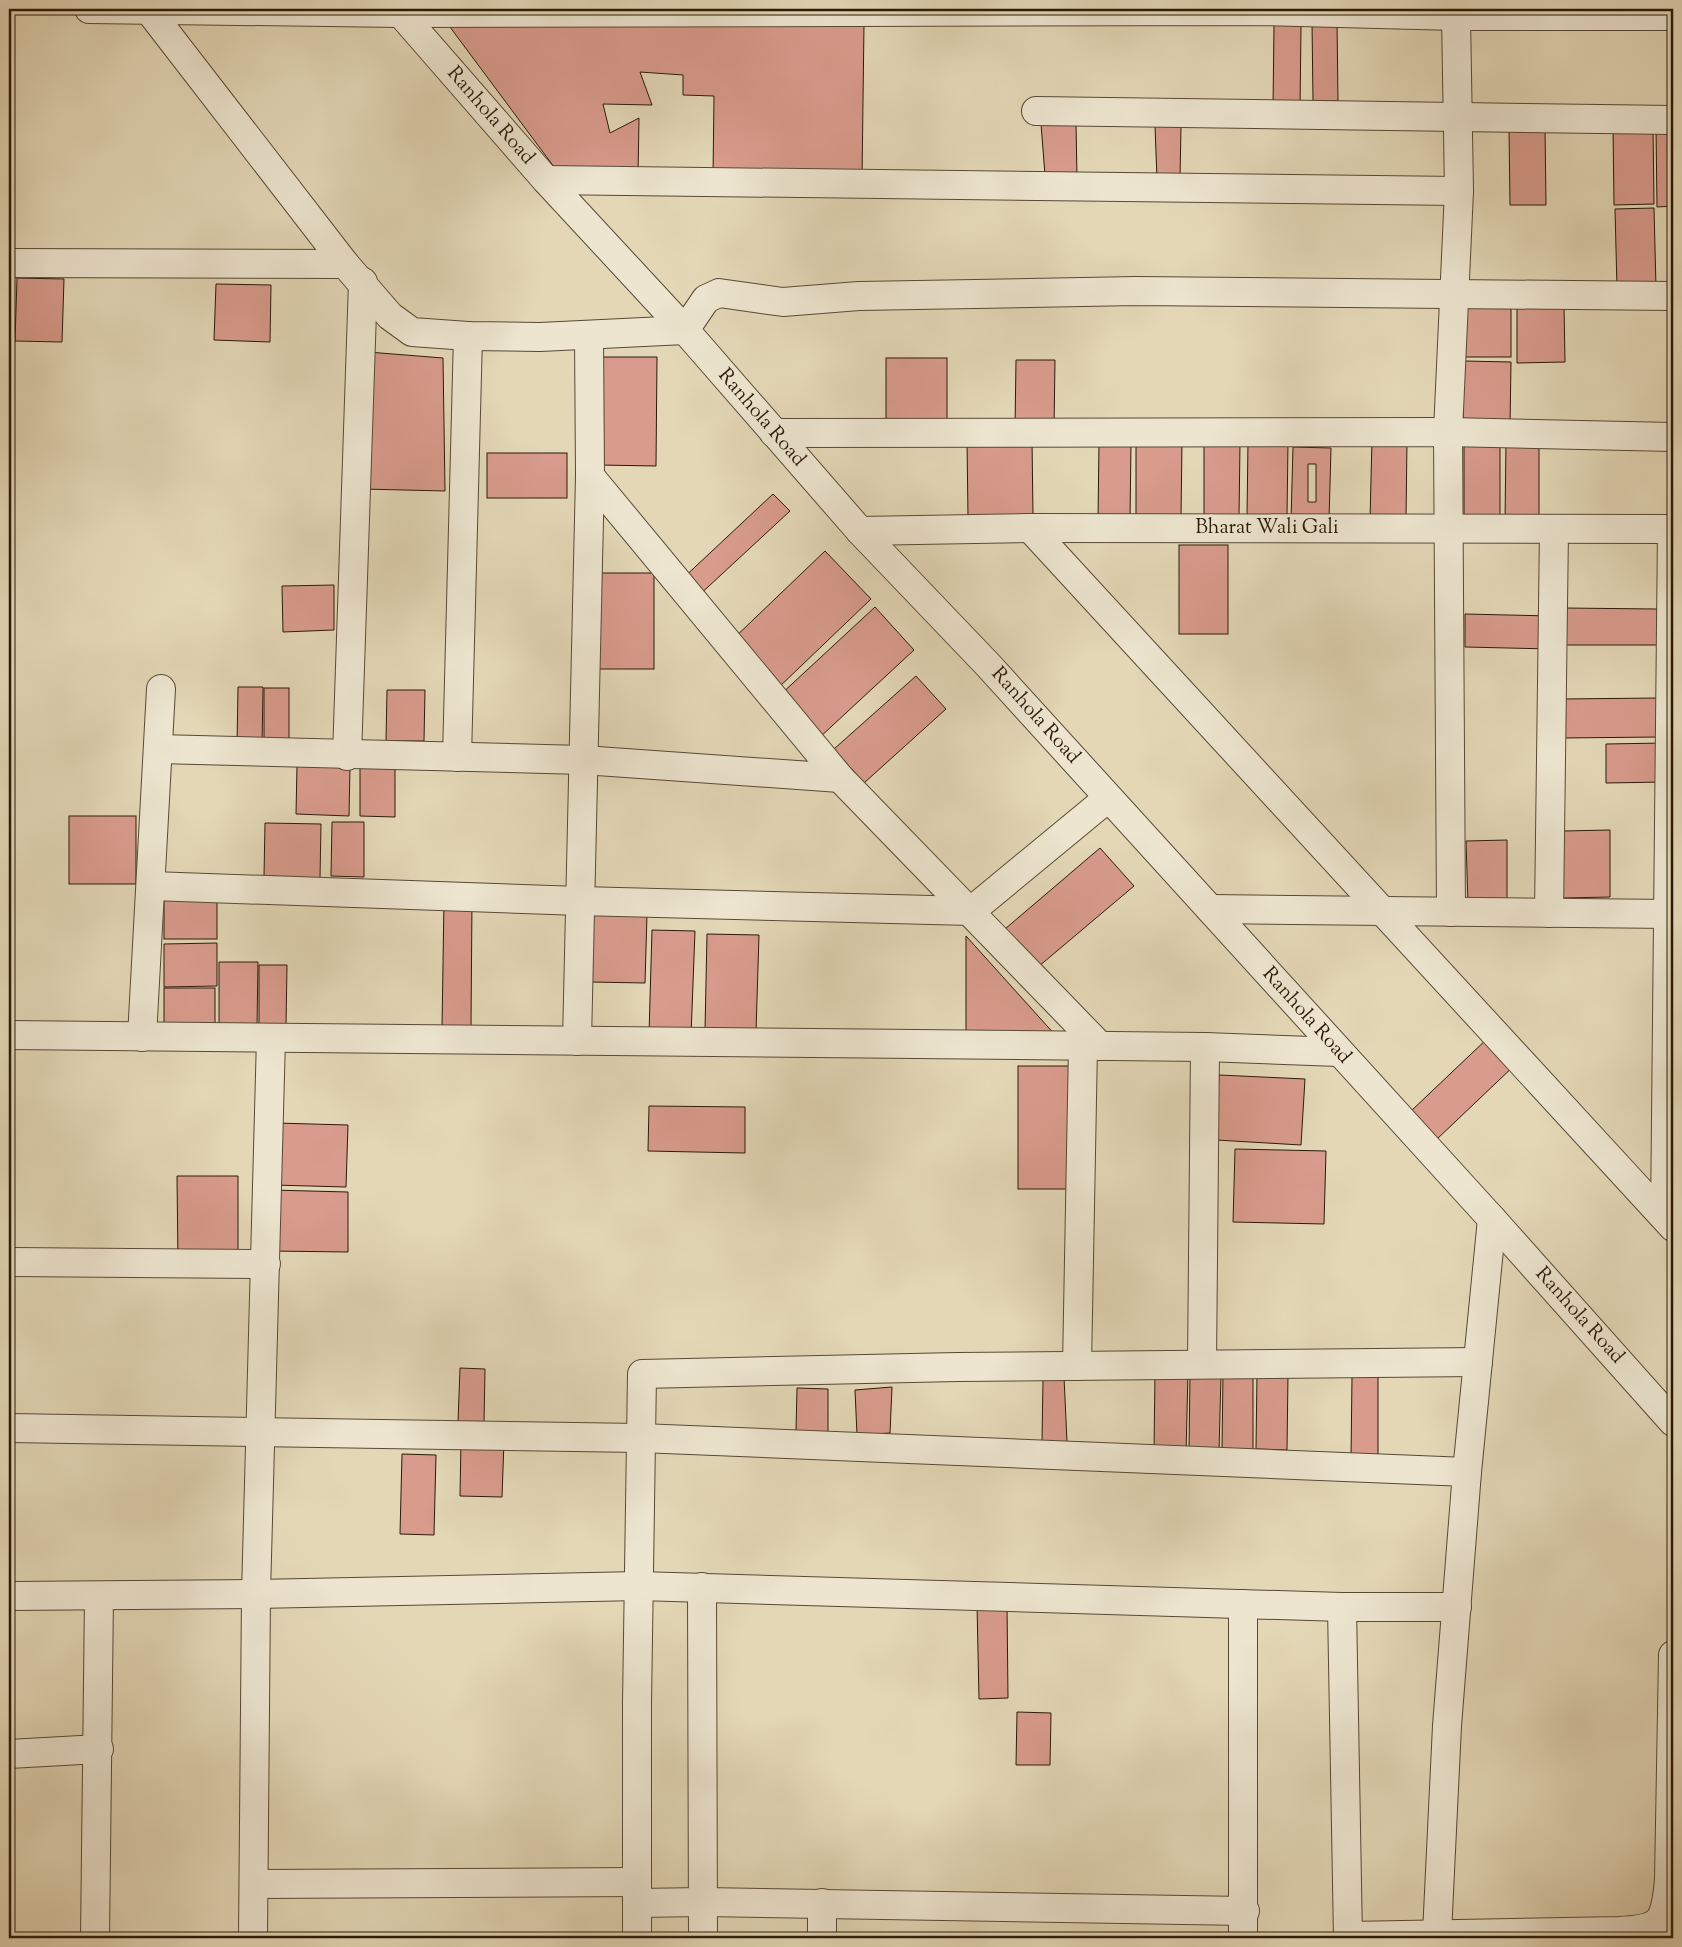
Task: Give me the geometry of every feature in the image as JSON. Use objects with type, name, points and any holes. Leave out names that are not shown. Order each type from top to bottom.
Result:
[{"type":"street","points":[[89,9],[1262,11],[1456,16],[1673,16]]},
{"type":"street","points":[[148,9],[354,273],[390,316],[412,332],[468,336],[540,337],[685,330],[706,299],[719,293],[732,293],[758,300],[806,302],[859,296],[1136,291],[1673,296]]},
{"type":"street","name":"Ranhola Road","points":[[399,11],[546,180],[685,330],[860,531],[989,666],[1338,1052],[1492,1219],[1673,1422]]},
{"type":"street","points":[[1451,912],[1448,432],[1459,191],[1456,16]]},
{"type":"street","points":[[1036,111],[1673,120]]},
{"type":"street","points":[[546,180],[1459,191]]},
{"type":"street","points":[[9,262],[354,273]]},
{"type":"street","points":[[347,756],[354,273]]},
{"type":"street","points":[[577,1041],[590,476],[589,335]]},
{"type":"street","points":[[457,757],[468,336]]},
{"type":"street","points":[[774,433],[1448,432],[1673,437]]},
{"type":"street","points":[[590,476],[840,778],[971,911],[1092,1046],[1077,1366]]},
{"type":"street","points":[[1030,528],[1669,1222]]},
{"type":"street","name":"Bharat Wali Gali","points":[[860,531],[1030,528],[1673,529]]},
{"type":"street","points":[[1549,913],[1554,529]]},
{"type":"street","points":[[1669,1222],[1673,529]]},
{"type":"street","points":[[142,1037],[152,886],[161,689]]},
{"type":"street","points":[[158,749],[347,756],[583,760],[840,778]]},
{"type":"street","points":[[152,886],[580,901],[971,911],[1108,798]]},
{"type":"street","points":[[1210,909],[1671,914]]},
{"type":"street","points":[[9,1035],[1205,1047],[1338,1052]]},
{"type":"street","points":[[253,1938],[256,1594],[271,1038]]},
{"type":"street","points":[[1202,1364],[1205,1047]]},
{"type":"street","points":[[1438,1934],[1447,1726],[1467,1472],[1492,1219]]},
{"type":"street","points":[[9,1262],[266,1264]]},
{"type":"street","points":[[638,1938],[640,1438],[642,1374],[1202,1364],[1478,1362]]},
{"type":"street","points":[[9,1428],[640,1438],[1467,1472]]},
{"type":"street","points":[[9,1596],[256,1594],[639,1586],[1342,1607],[1457,1607]]},
{"type":"street","points":[[702,1588],[703,1938]]},
{"type":"street","points":[[95,1938],[99,1596]]},
{"type":"street","points":[[1243,1938],[1244,1604]]},
{"type":"street","points":[[1342,1607],[1348,1937],[1646,1929],[1658,1923],[1666,1905],[1669,1880],[1673,1655]]},
{"type":"street","points":[[9,1754],[98,1748]]},
{"type":"street","points":[[254,1884],[637,1892],[703,1902],[1244,1911]]},
{"type":"street","points":[[822,1903],[822,1938]]},
{"type":"building","points":[[444,19],[864,24],[862,179],[713,177],[714,96],[683,95],[683,75],[640,72],[652,105],[603,104],[610,133],[639,118],[638,176],[560,175]]},
{"type":"building","points":[[1337,21],[1338,101],[1313,101],[1312,22]]},
{"type":"building","points":[[1274,25],[1301,26],[1300,109],[1273,108]]},
{"type":"building","points":[[1076,123],[1077,178],[1045,175],[1041,124]]},
{"type":"building","points":[[1155,126],[1181,126],[1180,179],[1157,179]]},
{"type":"building","points":[[1613,126],[1653,126],[1654,204],[1614,205]]},
{"type":"building","points":[[1673,126],[1673,206],[1657,207],[1656,127]]},
{"type":"building","points":[[1545,127],[1546,205],[1510,205],[1509,128]]},
{"type":"building","points":[[1654,208],[1656,288],[1617,288],[1615,209]]},
{"type":"building","points":[[17,278],[64,279],[62,342],[15,341]]},
{"type":"building","points":[[216,284],[271,285],[270,342],[214,340]]},
{"type":"building","points":[[1517,305],[1564,305],[1565,362],[1517,363]]},
{"type":"building","points":[[1463,308],[1511,308],[1511,357],[1463,357]]},
{"type":"building","points":[[368,352],[443,358],[445,491],[363,489]]},
{"type":"building","points":[[601,357],[657,357],[656,466],[599,465]]},
{"type":"building","points":[[886,358],[947,358],[947,427],[886,427]]},
{"type":"building","points":[[1016,360],[1055,360],[1054,429],[1015,429]]},
{"type":"building","points":[[1464,361],[1511,362],[1510,427],[1463,427]]},
{"type":"building","points":[[1372,438],[1407,439],[1406,521],[1370,521]]},
{"type":"building","points":[[1032,439],[1033,517],[968,518],[967,440]]},
{"type":"building","points":[[1136,440],[1182,440],[1181,518],[1136,518]]},
{"type":"building","points":[[1464,440],[1500,440],[1500,520],[1464,520]]},
{"type":"building","points":[[1506,440],[1539,440],[1539,523],[1505,523]]},
{"type":"building","points":[[1099,441],[1131,441],[1130,523],[1098,522]]},
{"type":"building","points":[[1248,441],[1288,441],[1287,519],[1247,519]]},
{"type":"building","points":[[1204,442],[1240,443],[1239,519],[1204,518]]},
{"type":"building","points":[[1293,447],[1331,448],[1329,521],[1291,521]],"holes":[[[1308,464],[1316,464],[1316,502],[1308,502]]]},
{"type":"building","points":[[487,453],[567,453],[567,498],[487,498]]},
{"type":"building","points":[[773,494],[790,511],[695,599],[679,582]]},
{"type":"building","points":[[1179,545],[1228,545],[1228,634],[1179,634]]},
{"type":"building","points":[[825,551],[871,599],[777,689],[730,642]]},
{"type":"building","points":[[598,573],[654,573],[654,669],[598,669]]},
{"type":"building","points":[[334,585],[334,630],[283,632],[282,586]]},
{"type":"building","points":[[875,607],[914,650],[819,738],[779,696]]},
{"type":"building","points":[[1564,608],[1657,609],[1657,645],[1563,645]]},
{"type":"building","points":[[1465,614],[1551,616],[1551,649],[1465,647]]},
{"type":"building","points":[[916,676],[946,709],[864,783],[834,749]]},
{"type":"building","points":[[238,687],[263,687],[262,747],[237,746]]},
{"type":"building","points":[[264,688],[289,688],[289,747],[264,747]]},
{"type":"building","points":[[387,690],[425,690],[424,741],[386,741]]},
{"type":"building","points":[[1658,698],[1659,737],[1562,738],[1562,699]]},
{"type":"building","points":[[1664,743],[1664,782],[1606,783],[1606,744]]},
{"type":"building","points":[[360,764],[395,764],[395,817],[360,816]]},
{"type":"building","points":[[297,765],[350,767],[349,816],[296,814]]},
{"type":"building","points":[[69,816],[136,816],[136,884],[69,884]]},
{"type":"building","points":[[332,822],[364,822],[364,877],[331,876]]},
{"type":"building","points":[[265,823],[321,824],[320,878],[264,876]]},
{"type":"building","points":[[1610,830],[1610,897],[1563,898],[1563,831]]},
{"type":"building","points":[[1507,840],[1507,904],[1468,905],[1466,841]]},
{"type":"building","points":[[1100,848],[1134,886],[1038,967],[1005,929]]},
{"type":"building","points":[[164,900],[217,900],[217,939],[164,939]]},
{"type":"building","points":[[444,900],[472,900],[471,1028],[442,1028]]},
{"type":"building","points":[[593,913],[647,914],[645,983],[591,982]]},
{"type":"building","points":[[652,930],[695,931],[691,1036],[649,1034]]},
{"type":"building","points":[[707,934],[759,935],[756,1032],[705,1031]]},
{"type":"building","points":[[966,936],[1057,1037],[966,1037]]},
{"type":"building","points":[[217,943],[217,986],[164,987],[164,944]]},
{"type":"building","points":[[219,962],[258,962],[257,1026],[219,1026]]},
{"type":"building","points":[[259,965],[287,965],[286,1026],[259,1026]]},
{"type":"building","points":[[164,988],[215,988],[215,1024],[164,1024]]},
{"type":"building","points":[[1490,1036],[1517,1063],[1436,1140],[1410,1112]]},
{"type":"building","points":[[1018,1066],[1072,1066],[1072,1189],[1018,1189]]},
{"type":"building","points":[[1219,1075],[1305,1079],[1301,1145],[1216,1140]]},
{"type":"building","points":[[649,1106],[745,1107],[745,1153],[648,1151]]},
{"type":"building","points":[[275,1123],[348,1125],[346,1187],[273,1185]]},
{"type":"building","points":[[1235,1149],[1326,1151],[1324,1224],[1233,1222]]},
{"type":"building","points":[[177,1176],[238,1176],[238,1262],[178,1263]]},
{"type":"building","points":[[271,1190],[348,1192],[348,1252],[271,1251]]},
{"type":"building","points":[[460,1368],[485,1369],[484,1423],[458,1422]]},
{"type":"building","points":[[1155,1372],[1188,1372],[1186,1454],[1154,1452]]},
{"type":"building","points":[[1223,1373],[1253,1373],[1253,1451],[1222,1451]]},
{"type":"building","points":[[1190,1374],[1221,1374],[1219,1452],[1189,1452]]},
{"type":"building","points":[[1257,1374],[1288,1375],[1287,1450],[1256,1449]]},
{"type":"building","points":[[1352,1376],[1378,1376],[1378,1460],[1351,1460]]},
{"type":"building","points":[[1064,1377],[1067,1442],[1042,1442],[1043,1379]]},
{"type":"building","points":[[892,1387],[890,1433],[857,1435],[855,1390]]},
{"type":"building","points":[[797,1388],[828,1389],[828,1436],[796,1431]]},
{"type":"building","points":[[461,1440],[504,1441],[502,1497],[460,1496]]},
{"type":"building","points":[[402,1454],[436,1455],[434,1535],[400,1534]]},
{"type":"building","points":[[977,1604],[1007,1604],[1008,1698],[979,1699]]},
{"type":"building","points":[[1017,1712],[1051,1713],[1050,1765],[1016,1765]]}]
